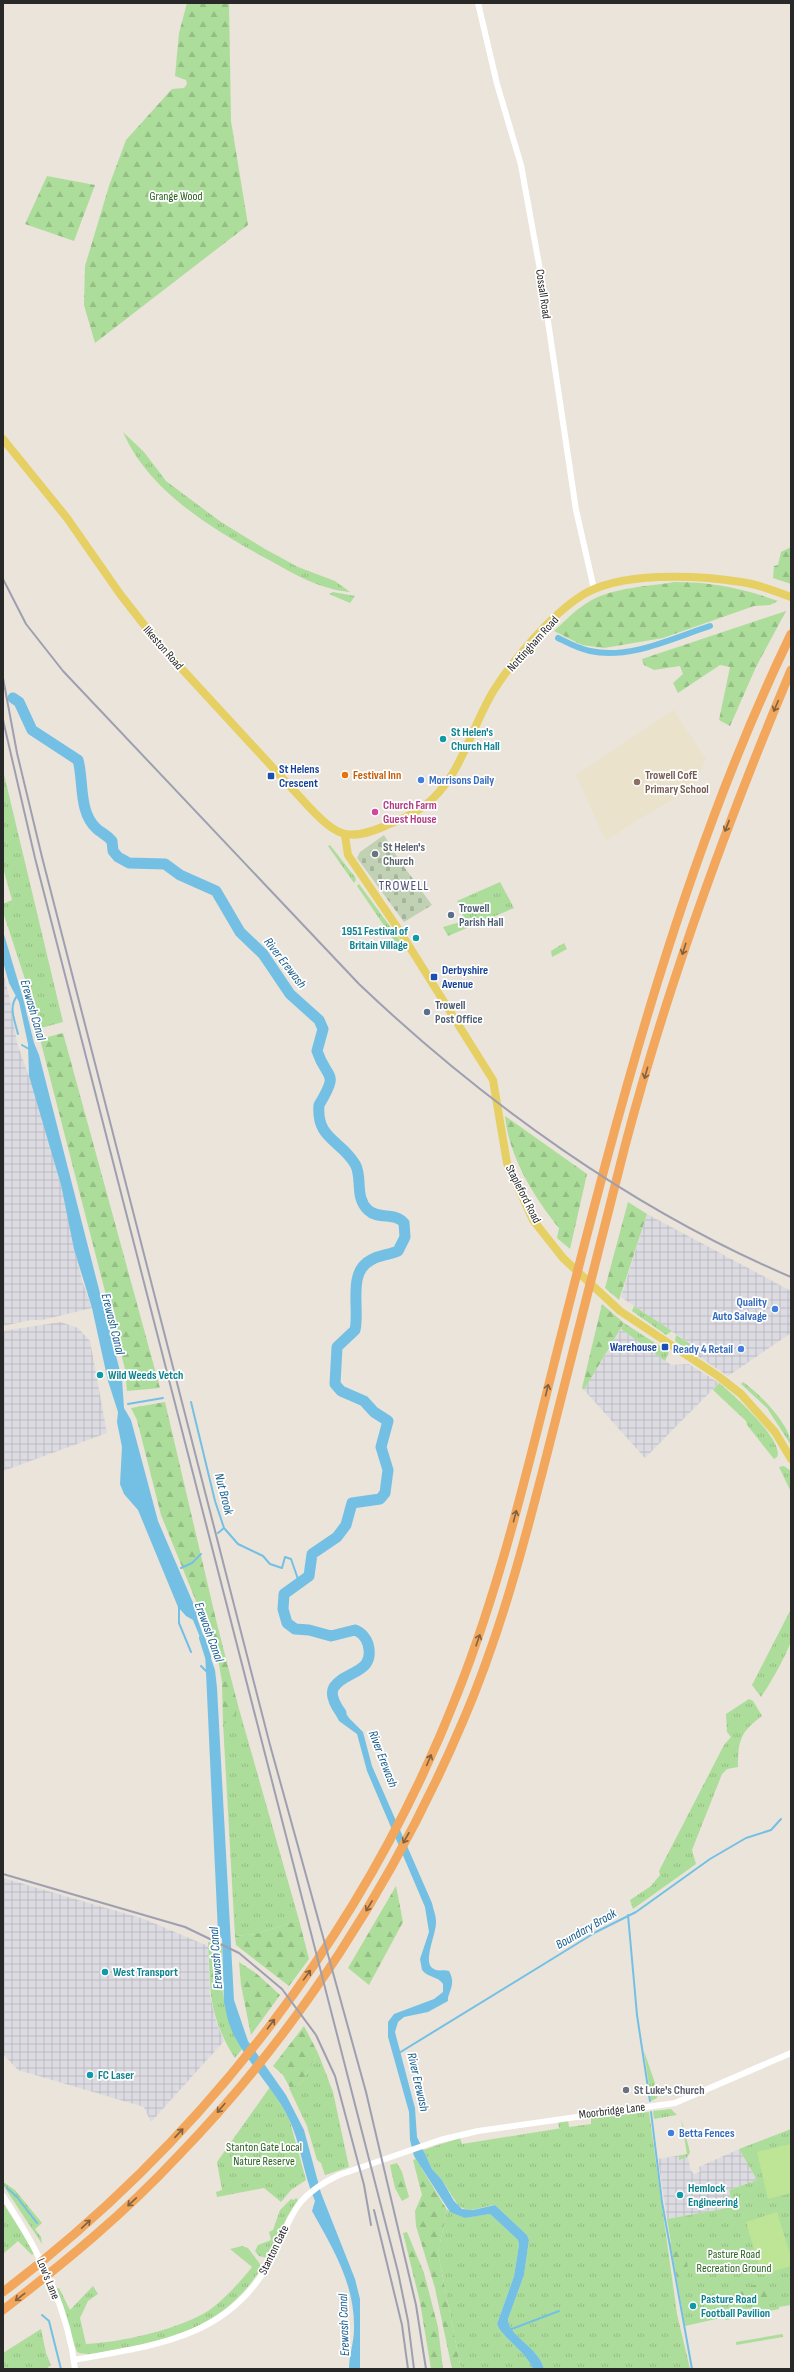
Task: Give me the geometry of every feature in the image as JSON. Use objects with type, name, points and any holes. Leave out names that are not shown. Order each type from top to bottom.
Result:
[{"type":"highway","points":[[3,2292],[29,2273],[101,2210],[165,2148],[233,2072],[285,2006],[341,1924],[376,1866],[413,1796],[457,1695],[498,1579],[616,1120],[649,1007],[718,807],[758,707],[791,634]]},
{"type":"highway","points":[[3,2310],[108,2225],[168,2167],[246,2078],[293,2019],[349,1938],[387,1874],[425,1804],[464,1718],[510,1593],[627,1140],[685,945],[732,813],[791,670]]},
{"type":"main road","name":"Ilkeston Road","points":[[3,439],[67,518],[120,594],[159,644],[310,808],[334,830],[345,836]]},
{"type":"main road","name":"Nottingham Road","points":[[345,836],[362,834],[388,825],[410,815],[434,798],[448,781],[494,690],[548,625],[581,596],[594,588],[621,582],[676,576],[742,582],[791,596]]},
{"type":"main road","name":"Stapleford Road","points":[[345,836],[346,849],[351,859],[400,930],[493,1080],[496,1091],[500,1132],[507,1163],[533,1220],[563,1258],[599,1292],[645,1328],[718,1376],[741,1394],[775,1432],[791,1459]]},
{"type":"street","name":"Cossall Road","points":[[478,3],[497,84],[521,165],[542,281],[576,510],[594,588]]},
{"type":"street","name":"Moorbridge Lane","points":[[425,2145],[478,2130],[676,2103],[791,2053]]},
{"type":"street","name":"Stanton Gate","points":[[74,2360],[179,2339],[221,2318],[258,2282],[268,2265],[297,2205],[308,2194],[326,2182],[348,2171],[409,2152],[425,2145]]},
{"type":"street","name":"Low's Lane","points":[[3,2196],[36,2249],[61,2311],[75,2369]]},
{"type":"shaded area","name":"Trowell CofE Primary School","points":[[673,710],[706,759],[692,789],[637,820],[606,841],[576,775]]},
{"type":"shaded area","points":[[3,972],[10,1000],[17,1043],[34,1091],[61,1185],[82,1281],[92,1308],[42,1320],[31,1320],[3,1326]]},
{"type":"shaded area","points":[[647,1214],[791,1291],[791,1333],[728,1376],[693,1353],[689,1343],[621,1297]]},
{"type":"shaded area","points":[[61,1322],[78,1328],[90,1341],[107,1433],[3,1471],[3,1331]]},
{"type":"shaded area","points":[[621,1329],[671,1365],[689,1364],[719,1383],[645,1458],[584,1390]]},
{"type":"shaded area","points":[[3,1878],[144,1919],[208,1946],[210,1995],[216,2021],[224,2041],[151,2122],[144,2107],[18,2070],[3,2054]]},
{"type":"shaded area","points":[[739,2149],[757,2180],[729,2190],[733,2207],[667,2219],[658,2159],[687,2154],[691,2171],[694,2174],[700,2172],[699,2167]]},
{"type":"green space","name":"Grange Wood","points":[[187,3],[229,3],[231,121],[248,225],[95,343],[84,305],[85,266],[109,186],[126,140],[172,89],[184,88],[187,84],[186,80],[175,76],[179,33]]},
{"type":"green space","points":[[47,176],[95,185],[74,241],[25,224]]},
{"type":"green space","points":[[123,432],[144,452],[166,481],[221,522],[298,567],[335,581],[350,592],[318,585],[298,576],[205,522],[166,491],[149,473],[134,453]]},
{"type":"green space","points":[[791,547],[791,584],[773,578],[774,566],[778,565],[781,552]]},
{"type":"green space","points":[[674,582],[702,583],[727,587],[778,601],[770,605],[754,606],[663,638],[604,648],[582,645],[554,631],[580,608],[600,596],[620,590]]},
{"type":"green space","points":[[333,592],[355,596],[350,603],[329,594]]},
{"type":"green space","points":[[786,611],[756,667],[730,726],[719,720],[730,667],[720,665],[678,693],[673,683],[683,674],[680,666],[654,670],[644,665],[642,659]]},
{"type":"green space","points":[[3,770],[63,1022],[41,1028],[3,912],[3,904],[12,900],[3,868]]},
{"type":"green space","points":[[384,835],[399,860],[432,905],[404,922],[357,858],[360,852]]},
{"type":"green space","points":[[330,845],[355,877],[356,880],[354,883],[328,846]]},
{"type":"green space","points":[[500,882],[514,908],[448,936],[443,927],[460,922],[459,920],[464,918],[457,901]]},
{"type":"green space","points":[[359,884],[400,940],[402,946],[398,946],[357,886]]},
{"type":"green space","points":[[564,943],[567,949],[552,957],[551,951]]},
{"type":"green space","points":[[63,1033],[160,1388],[127,1391],[125,1369],[40,1039]]},
{"type":"green space","points":[[505,1116],[587,1174],[570,1249],[557,1238],[559,1228],[524,1176],[517,1161],[507,1131]]},
{"type":"green space","points":[[628,1202],[647,1214],[619,1300],[605,1288]]},
{"type":"green space","points":[[602,1304],[624,1323],[584,1390],[582,1388]]},
{"type":"green space","points":[[634,1306],[672,1331],[666,1335],[632,1311]]},
{"type":"green space","points":[[624,1323],[669,1352],[665,1361],[621,1329]]},
{"type":"green space","points":[[676,1335],[689,1343],[693,1353],[675,1341]]},
{"type":"green space","points":[[743,1382],[765,1401],[780,1419],[790,1437],[791,1445],[767,1408],[741,1384]]},
{"type":"green space","points":[[719,1383],[766,1429],[777,1450],[777,1457],[774,1459],[747,1425],[746,1421],[713,1390]]},
{"type":"green space","points":[[165,1402],[217,1624],[239,1709],[229,1723],[223,1723],[222,1682],[217,1653],[161,1515],[137,1420],[131,1408]]},
{"type":"green space","points":[[784,1466],[791,1471],[791,1492],[779,1467]]},
{"type":"green space","points":[[791,1609],[791,1641],[778,1670],[761,1697],[752,1685]]},
{"type":"green space","points":[[749,1699],[753,1701],[762,1716],[749,1727],[742,1738],[739,1750],[738,1767],[727,1769],[722,1774],[692,1850],[696,1864],[633,1909],[630,1900],[651,1886],[660,1875],[659,1871],[724,1745],[731,1737],[727,1732],[726,1714]]},
{"type":"green space","points":[[239,1709],[299,1920],[256,1934],[235,1936],[223,1723],[229,1722]]},
{"type":"green space","points":[[396,1886],[403,1922],[369,1985],[348,1968]]},
{"type":"green space","points":[[299,1920],[309,1959],[289,1986],[236,1945],[235,1936],[256,1934]]},
{"type":"green space","points":[[208,1942],[222,1946],[222,1984],[210,1982]]},
{"type":"green space","points":[[239,1962],[257,1974],[280,1995],[251,2035],[241,1985]]},
{"type":"green space","points":[[210,1982],[222,1984],[228,2017],[243,2048],[235,2058],[217,2022],[212,2002]]},
{"type":"green space","points":[[304,2026],[318,2053],[301,2083],[290,2088],[283,2075],[273,2066]]},
{"type":"green space","points":[[644,2051],[658,2092],[657,2098],[651,2101]]},
{"type":"green space","points":[[318,2053],[333,2092],[349,2167],[325,2175],[321,2163],[317,2160],[307,2126],[289,2088],[301,2083]]},
{"type":"green space","name":"Stanton Gate Local Nature Reserve","points":[[270,2087],[289,2118],[306,2180],[291,2190],[281,2202],[264,2188],[217,2197],[216,2192],[222,2190],[217,2162]]},
{"type":"green space","points":[[671,2109],[677,2115],[654,2119],[653,2111]]},
{"type":"green space","points":[[649,2112],[677,2314],[690,2369],[544,2369],[536,2354],[513,2331],[508,2319],[524,2275],[529,2240],[527,2235],[495,2205],[472,2210],[458,2205],[442,2180],[432,2169],[423,2150],[460,2138],[462,2144],[562,2128],[559,2128],[558,2122],[568,2120],[569,2127],[591,2124],[591,2118]]},
{"type":"green space","points":[[681,2118],[690,2152],[687,2157],[679,2160],[679,2156],[687,2154]]},
{"type":"green space","name":"Pasture Road Recreation Ground","points":[[791,2129],[791,2305],[726,2320],[725,2317],[685,2326],[667,2219],[733,2207],[729,2190],[757,2180],[739,2149]]},
{"type":"green space","points":[[791,2144],[791,2193],[768,2199],[757,2152]]},
{"type":"green space","points":[[416,2159],[447,2210],[438,2253],[461,2369],[452,2369],[435,2288],[416,2226],[415,2211],[422,2195],[413,2160]]},
{"type":"green space","points":[[397,2163],[402,2172],[409,2197],[402,2201],[395,2188],[390,2165]]},
{"type":"green space","points":[[3,2182],[15,2190],[42,2223],[35,2229],[41,2237],[42,2244],[3,2185]]},
{"type":"green space","points":[[296,2198],[298,2200],[287,2217],[270,2254],[267,2258],[259,2256],[255,2251],[258,2245],[271,2240],[269,2232],[273,2230],[280,2210],[291,2199],[294,2200]]},
{"type":"green space","points":[[3,2203],[35,2253],[32,2255],[18,2241],[3,2254]]},
{"type":"green space","points":[[447,2210],[465,2218],[490,2214],[518,2240],[519,2245],[514,2276],[497,2324],[503,2334],[525,2356],[533,2369],[461,2369],[438,2253]]},
{"type":"green space","points":[[777,2212],[791,2257],[791,2266],[762,2275],[746,2222]]},
{"type":"green space","points":[[407,2232],[424,2273],[438,2327],[443,2369],[431,2369],[420,2302],[403,2233]]},
{"type":"green space","points":[[670,2242],[677,2245],[682,2250],[687,2263],[688,2271],[686,2278],[679,2290]]},
{"type":"green space","points":[[242,2246],[248,2248],[260,2264],[260,2270],[247,2288],[232,2303],[216,2315],[181,2333],[141,2345],[98,2353],[87,2354],[77,2352],[56,2289],[59,2288],[70,2310],[93,2286],[98,2294],[88,2301],[80,2318],[86,2344],[115,2341],[145,2335],[189,2321],[208,2311],[221,2300],[235,2287],[252,2267],[230,2249]]},
{"type":"green space","points":[[754,2285],[761,2285],[770,2289],[774,2294],[772,2301],[755,2302],[740,2297],[739,2292]]},
{"type":"green space","points":[[41,2329],[46,2353],[51,2365],[46,2369],[3,2369],[3,2353]]},
{"type":"green space","points":[[782,2334],[783,2337],[736,2345],[736,2342]]},
{"type":"water","points":[[3,931],[23,998],[34,1043],[39,1055],[122,1379],[124,1408],[131,1420],[158,1521],[197,1612],[197,1618],[207,1646],[204,1647],[193,1620],[186,1616],[178,1607],[138,1510],[124,1494],[120,1484],[122,1447],[117,1422],[118,1412],[108,1381],[92,1308],[74,1249],[61,1185],[29,1076],[28,1044],[19,1002],[9,983],[3,962]]},
{"type":"water","points":[[208,1650],[215,1670],[217,1688],[234,2000],[248,2041],[286,2095],[304,2130],[321,2193],[355,2279],[360,2299],[360,2369],[349,2369],[354,2329],[351,2297],[347,2282],[335,2253],[312,2211],[315,2201],[292,2127],[282,2106],[249,2060],[235,2037],[229,2023],[224,2002],[222,1939],[218,1933],[205,1651]]},
{"type":"water","points":[[337,1700],[349,1718],[363,1732],[372,1766],[432,1903],[436,1916],[436,1926],[430,1948],[430,1966],[436,1970],[449,1971],[452,1980],[448,2001],[428,2012],[404,2017],[398,2022],[395,2032],[415,2108],[417,2137],[432,2169],[442,2180],[454,2201],[462,2209],[473,2210],[495,2205],[527,2235],[529,2240],[524,2275],[508,2319],[513,2331],[536,2354],[544,2369],[533,2369],[525,2356],[503,2334],[497,2324],[514,2276],[519,2245],[518,2240],[490,2214],[465,2218],[450,2212],[414,2156],[410,2140],[409,2112],[388,2037],[388,2022],[394,2014],[434,1999],[443,1992],[443,1984],[441,1981],[424,1973],[422,1970],[420,1959],[429,1932],[425,1907],[367,1771],[357,1734],[339,1721],[330,1703]]},
{"type":"waterway","points":[[558,638],[586,650],[605,653],[620,653],[666,642],[710,626]]},
{"type":"waterway","name":"River Erewash","points":[[13,698],[19,702],[32,730],[78,760],[84,805],[87,814],[97,829],[112,841],[113,851],[118,857],[129,863],[165,864],[180,875],[216,891],[240,932],[263,954],[290,994],[319,1020],[323,1029],[317,1051],[330,1076],[329,1086],[319,1105],[321,1125],[325,1132],[343,1149],[355,1164],[361,1199],[368,1210],[377,1215],[396,1218],[404,1223],[405,1237],[398,1251],[371,1260],[359,1273],[356,1292],[355,1330],[337,1347],[335,1384],[341,1391],[364,1401],[374,1412],[388,1421],[381,1447],[388,1470],[385,1493],[380,1499],[352,1503],[346,1525],[337,1537],[312,1554],[309,1576],[284,1594],[283,1609],[287,1623],[295,1629],[309,1630],[331,1636],[355,1630],[365,1637],[368,1644],[368,1661],[364,1666],[339,1682],[334,1687],[332,1693],[341,1713]]},
{"type":"waterway","points":[[17,996],[14,1000],[13,1009],[18,1034]]},
{"type":"waterway","points":[[22,1045],[29,1049]]},
{"type":"waterway","name":"Nut Brook","points":[[128,1404],[163,1398]]},
{"type":"waterway","name":"Nut Brook","points":[[191,1402],[215,1501],[224,1528],[238,1544],[263,1556],[270,1564],[282,1568],[285,1557],[291,1559],[299,1582]]},
{"type":"waterway","name":"Nut Brook","points":[[218,1533],[224,1528]]},
{"type":"waterway","points":[[181,1568],[192,1563],[201,1554]]},
{"type":"waterway","points":[[179,1605],[179,1623],[191,1652]]},
{"type":"waterway","name":"Erewash Canal","points":[[202,1638],[208,1657]]},
{"type":"waterway","points":[[201,1666],[207,1672]]},
{"type":"waterway","name":"Boundary Brook","points":[[399,2053],[596,1932],[636,1912],[710,1859],[746,1838],[771,1830],[781,1819]]},
{"type":"waterway","points":[[628,1915],[637,2015],[650,2101]]},
{"type":"waterway","points":[[651,2112],[662,2202],[692,2369]]},
{"type":"waterway","points":[[7,2188],[17,2197],[37,2223]]},
{"type":"waterway","points":[[509,2330],[559,2311]]},
{"type":"waterway","points":[[42,2315],[49,2321],[61,2369]]},
{"type":"railway","points":[[3,579],[26,624],[63,671],[359,984],[407,1028],[509,1111],[562,1150],[674,1220],[732,1250],[791,1277]]},
{"type":"railway","points":[[3,678],[17,753],[42,857],[270,1745],[366,2092],[416,2305],[426,2369]]},
{"type":"railway","points":[[3,720],[35,858],[398,2272],[408,2321],[414,2369]]},
{"type":"railway","points":[[3,1874],[185,1927],[239,1953],[282,1989],[316,2035],[335,2076],[364,2185],[371,2225]]},
{"type":"railway","points":[[374,2210],[402,2325],[408,2369]]},
{"type":"place","name":"St Helen's Church Hall","points":[[443,739]]},
{"type":"place","name":"Festival Inn","points":[[345,775]]},
{"type":"place","name":"St Helens Crescent","points":[[271,776]]},
{"type":"place","name":"Morrisons Daily","points":[[421,780]]},
{"type":"place","name":"Trowell CofE Primary School","points":[[637,782]]},
{"type":"place","name":"Church Farm Guest House","points":[[375,812]]},
{"type":"place","name":"St Helen's Church","points":[[375,854]]},
{"type":"place","name":"Trowell Parish Hall","points":[[451,915]]},
{"type":"place","name":"1951 Festival of Britain Village","points":[[416,938]]},
{"type":"place","name":"Derbyshire Avenue","points":[[434,977]]},
{"type":"place","name":"Trowell Post Office","points":[[427,1012]]},
{"type":"place","name":"Quality Auto Salvage","points":[[775,1309]]},
{"type":"place","name":"Warehouse","points":[[665,1347]]},
{"type":"place","name":"Ready 4 Retail","points":[[741,1349]]},
{"type":"place","name":"Wild Weeds Vetch","points":[[100,1375]]},
{"type":"place","name":"West Transport","points":[[105,1972]]},
{"type":"place","name":"FC Laser","points":[[90,2075]]},
{"type":"place","name":"St Luke's Church","points":[[626,2090]]},
{"type":"place","name":"Betta Fences","points":[[671,2133]]},
{"type":"place","name":"Hemlock Engineering","points":[[680,2195]]},
{"type":"place","name":"Pasture Road Football Pavilion","points":[[693,2306]]},
{"type":"district","name":"TROWELL","points":[[404,885]]}]
